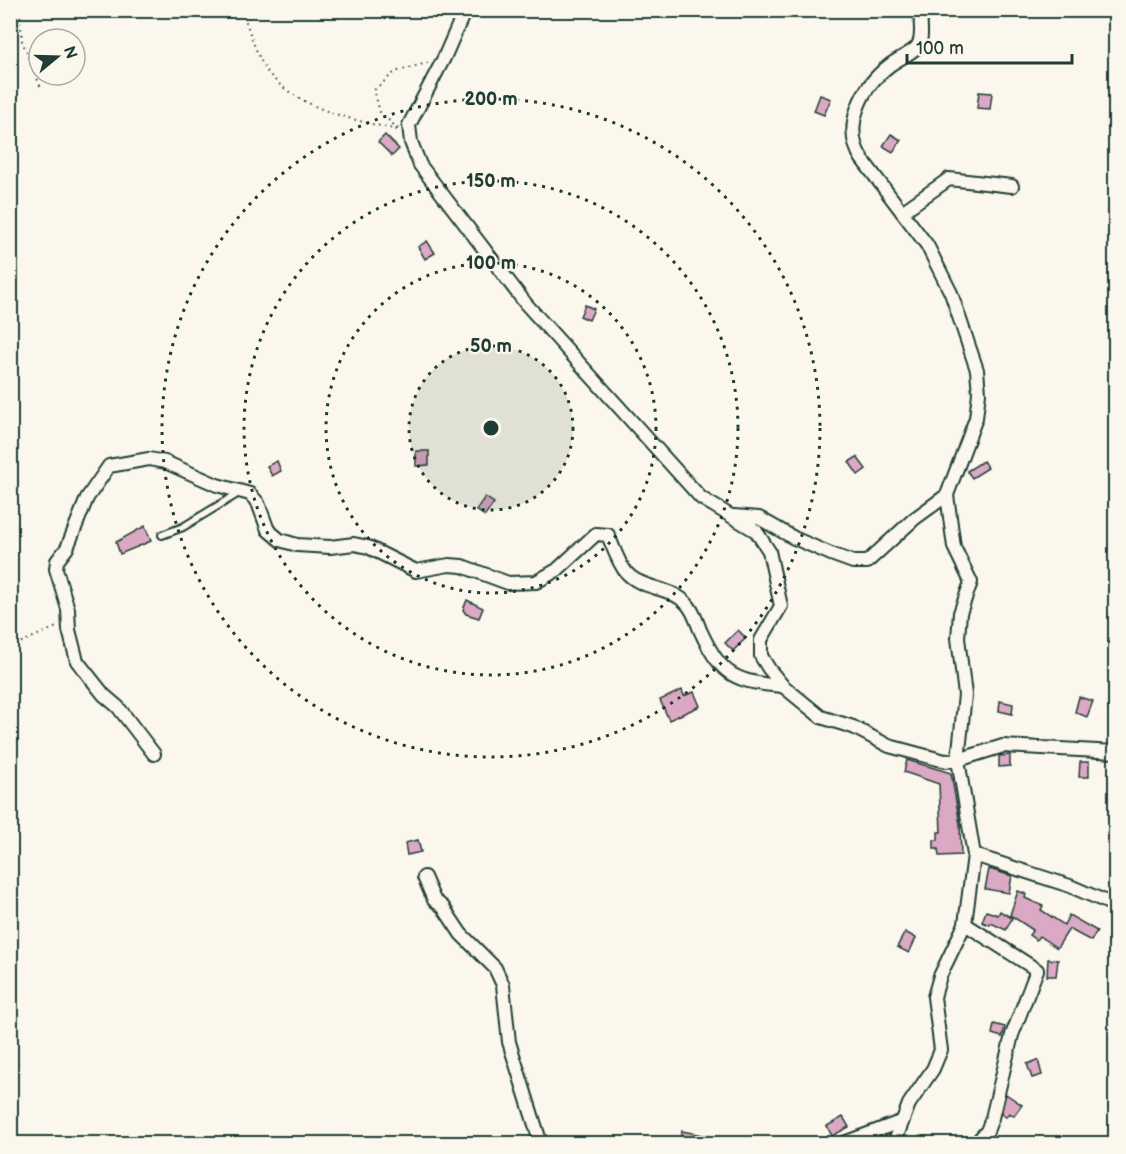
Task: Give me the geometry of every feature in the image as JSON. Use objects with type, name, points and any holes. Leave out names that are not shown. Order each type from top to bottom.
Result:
[{"type":"street","points":[[465,10],[444,58],[409,125],[411,142],[420,165],[526,304],[701,498],[756,531],[769,551],[780,606],[762,640],[761,656],[783,686],[821,717],[853,727],[889,746],[945,761],[958,760],[1003,746],[1116,752]]},
{"type":"street","points":[[894,1143],[900,1122],[933,1069],[941,1050],[934,997],[940,976],[965,924],[974,855],[958,760],[965,695],[958,638],[960,613],[970,582],[954,547],[947,495],[976,418],[979,393],[977,369],[951,292],[927,246],[858,153],[853,140],[857,107],[871,84],[888,66],[918,46],[921,39],[919,22],[922,10]]},
{"type":"street","points":[[902,212],[949,179],[958,177],[1012,186]]},
{"type":"street","points":[[154,753],[118,707],[104,695],[77,661],[70,622],[57,577],[57,561],[67,548],[87,498],[110,466],[138,459],[158,459],[217,485],[250,494],[258,503],[268,530],[280,540],[297,545],[330,547],[354,544],[368,547],[416,571],[449,565],[462,566],[508,583],[536,582],[557,570],[596,534],[608,535],[625,572],[634,579],[676,594],[689,605],[713,657],[729,673],[749,683],[783,686]]},
{"type":"street","points":[[733,516],[759,518],[794,538],[831,554],[853,562],[867,562],[914,519],[947,495]]},
{"type":"street","points":[[974,855],[1070,886],[1116,906]]},
{"type":"street","points":[[424,877],[434,900],[443,907],[461,933],[495,969],[503,985],[509,1042],[541,1143]]},
{"type":"street","points":[[965,924],[1037,970],[1012,1035],[992,1118],[987,1131],[975,1143]]},
{"type":"street","points":[[841,1143],[900,1122]]},
{"type":"lane","points":[[10,167],[10,186]]},
{"type":"lane","points":[[162,535],[183,528],[242,491]]},
{"type":"path","points":[[20,10],[22,41],[41,88]]},
{"type":"path","points":[[242,10],[268,73],[298,97],[341,118],[398,130],[381,112],[374,90],[395,72],[444,58]]},
{"type":"path","points":[[10,647],[70,622]]},
{"type":"path","points":[[10,1014],[18,1018]]},
{"type":"building","points":[[979,92],[992,93],[990,109],[977,108]]},
{"type":"building","points":[[820,95],[831,99],[824,115],[814,111]]},
{"type":"building","points":[[891,134],[901,140],[893,152],[883,146]]},
{"type":"building","points":[[385,135],[399,149],[392,156],[378,142]]},
{"type":"building","points":[[427,241],[435,253],[425,259],[418,247]]},
{"type":"building","points":[[585,305],[594,309],[589,320],[580,316]]},
{"type":"building","points":[[416,451],[429,451],[429,465],[416,466]]},
{"type":"building","points":[[857,457],[866,469],[858,475],[849,462]]},
{"type":"building","points":[[277,461],[281,471],[272,476],[267,466]]},
{"type":"building","points":[[983,461],[988,468],[972,478],[967,471]]},
{"type":"building","points":[[485,497],[494,503],[485,516],[476,510]]},
{"type":"building","points":[[145,526],[151,541],[120,554],[116,542]]},
{"type":"building","points":[[467,600],[483,608],[479,618],[466,614],[463,610]]},
{"type":"building","points":[[738,630],[746,638],[733,651],[725,643]]},
{"type":"building","points":[[682,690],[684,696],[694,692],[700,706],[669,720],[660,700]]},
{"type":"building","points":[[1079,697],[1093,701],[1087,717],[1075,712]]},
{"type":"building","points":[[1000,701],[1013,704],[1012,714],[999,711]]},
{"type":"building","points":[[1010,755],[1010,766],[999,767],[999,756]]},
{"type":"building","points":[[907,760],[951,773],[960,824],[961,855],[939,856],[938,849],[934,849],[934,840],[938,840],[938,832],[941,832],[939,784],[904,772]]},
{"type":"building","points":[[1080,762],[1089,762],[1089,777],[1079,777]]},
{"type":"building","points":[[418,840],[421,852],[407,855],[405,843]]},
{"type":"building","points":[[989,869],[1012,876],[1009,893],[985,889]]},
{"type":"building","points":[[1018,891],[1026,894],[1025,898],[1043,906],[1041,910],[1064,925],[1069,915],[1097,931],[1091,941],[1069,929],[1057,948],[1039,936],[1036,940],[1029,935],[1033,930],[1010,915]]},
{"type":"building","points":[[986,911],[998,915],[1000,911],[1012,918],[1006,930],[991,923],[990,925],[982,922]]},
{"type":"building","points":[[905,932],[916,938],[909,953],[897,947]]},
{"type":"building","points":[[1048,959],[1058,960],[1056,976],[1047,976]]},
{"type":"building","points":[[994,1024],[1005,1027],[1002,1037],[992,1034]]},
{"type":"building","points":[[1038,1060],[1042,1075],[1032,1078],[1027,1064]]},
{"type":"building","points":[[1006,1094],[1022,1105],[1014,1116],[1009,1113],[1006,1117],[1001,1114]]},
{"type":"building","points":[[843,1117],[849,1127],[832,1136],[827,1126]]},
{"type":"building","points":[[682,1131],[708,1136],[707,1143],[680,1143]]}]
